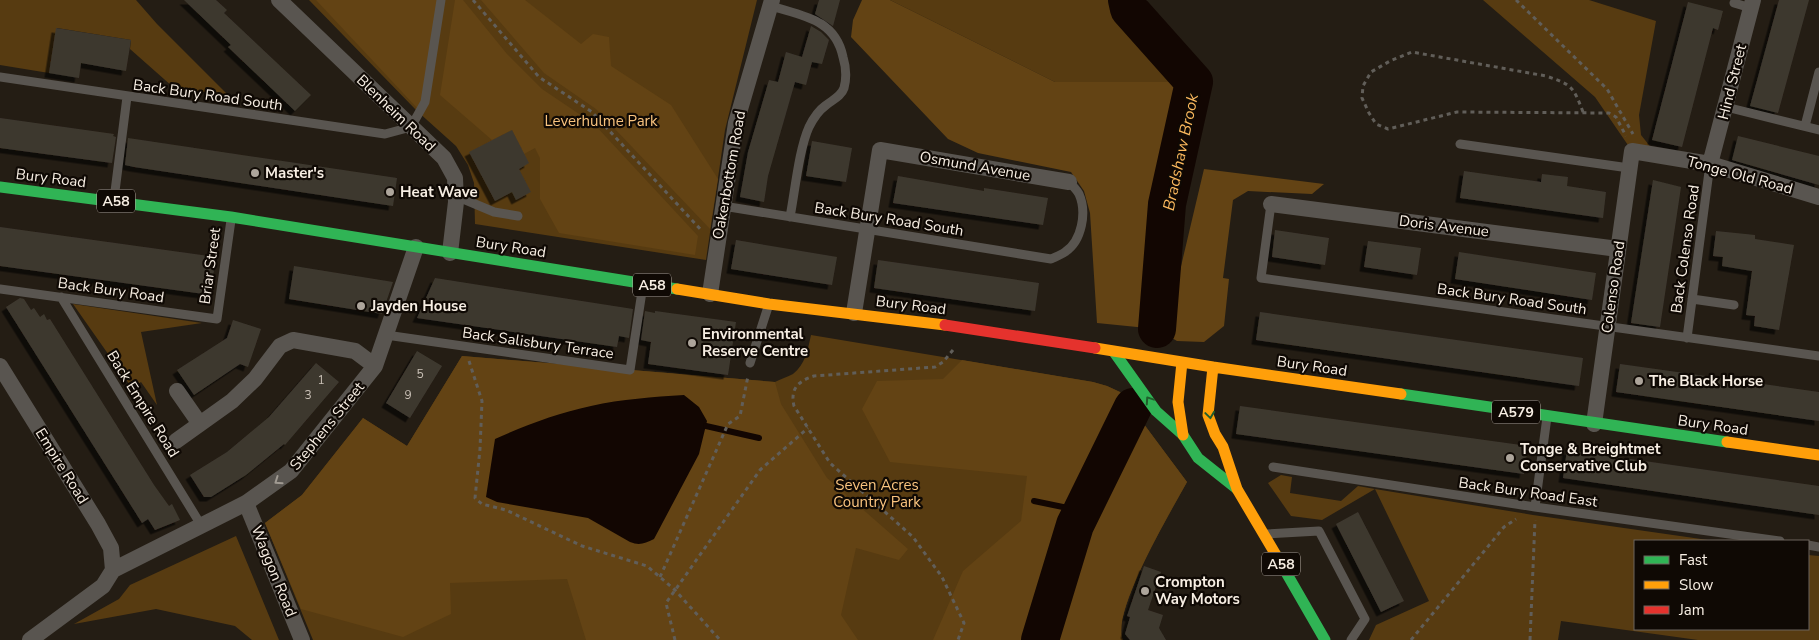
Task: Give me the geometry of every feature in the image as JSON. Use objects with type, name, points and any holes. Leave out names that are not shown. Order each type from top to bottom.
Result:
[{"type":"main road","name":"Bury Road","points":[[0,187],[114,200],[231,217],[769,304],[970,328],[1114,352],[1594,424],[1819,455]]},
{"type":"main road","name":"A58","points":[[1114,352],[1156,411],[1182,435],[1198,458],[1237,489]]},
{"type":"main road","name":"A58","points":[[1182,362],[1178,402],[1182,435]]},
{"type":"main road","name":"A58","points":[[1213,367],[1208,414],[1215,434],[1224,447],[1237,489],[1325,640]]},
{"type":"street","name":"Blenheim Road","points":[[279,0],[444,158],[454,178],[456,196],[450,253]]},
{"type":"street","name":"Oakenbottom Road","points":[[710,294],[736,123],[772,3]]},
{"type":"street","name":"Hind Street","points":[[1710,164],[1752,4]]},
{"type":"street","name":"Tonge Old Road","points":[[1638,149],[1710,164],[1819,197]]},
{"type":"street","name":"Colenso Road","points":[[1594,424],[1629,168],[1638,149]]},
{"type":"street","name":"Osmund Avenue","points":[[867,228],[880,150],[1070,182]]},
{"type":"street","name":"Doris Avenue","points":[[1271,204],[1618,249]]},
{"type":"street","points":[[854,313],[867,228]]},
{"type":"street","name":"Stephens Street","points":[[113,570],[246,503],[292,471],[375,366],[416,247]]},
{"type":"street","points":[[176,441],[232,401],[255,379],[280,346],[293,340],[356,352],[375,366]]},
{"type":"street","name":"Empire Road","points":[[0,366],[6,384],[98,524],[111,548],[113,570]]},
{"type":"street","points":[[177,391],[200,424]]},
{"type":"street","name":"Waggon Road","points":[[246,503],[302,640]]},
{"type":"street","points":[[30,640],[103,586],[113,570]]},
{"type":"lane","points":[[411,127],[426,102],[441,0]]},
{"type":"lane","points":[[772,3],[817,20],[832,32],[842,53],[846,72],[844,88],[838,97],[824,106],[809,128],[805,139],[790,217]]},
{"type":"lane","points":[[1734,3],[1752,4]]},
{"type":"lane","points":[[1805,126],[1819,72]]},
{"type":"lane","name":"Back Bury Road South","points":[[0,77],[385,134],[411,127]]},
{"type":"lane","points":[[114,200],[127,97]]},
{"type":"lane","points":[[1726,107],[1819,130]]},
{"type":"lane","points":[[1460,144],[1629,168]]},
{"type":"lane","name":"Back Colenso Road","points":[[1687,338],[1710,164]]},
{"type":"lane","name":"Back Bury Road South","points":[[723,206],[1051,259],[1066,252],[1077,238],[1082,224],[1083,211],[1079,194],[1070,182]]},
{"type":"lane","points":[[456,196],[494,212],[518,216]]},
{"type":"lane","name":"Back Bury Road South","points":[[1271,204],[1261,278],[1819,356]]},
{"type":"lane","name":"Briar Street","points":[[217,319],[231,217]]},
{"type":"lane","name":"Back Salisbury Terrace","points":[[386,335],[630,370],[643,284]]},
{"type":"lane","name":"Back Bury Road","points":[[0,289],[217,319]]},
{"type":"lane","name":"Back Empire Road","points":[[61,297],[201,525]]},
{"type":"lane","points":[[1692,299],[1734,305]]},
{"type":"lane","points":[[750,363],[769,304]]},
{"type":"lane","points":[[1535,507],[1547,416]]},
{"type":"lane","name":"Back Bury Road East","points":[[1273,467],[1535,507],[1773,540]]},
{"type":"lane","points":[[1262,534],[1319,531],[1365,619],[1351,640]]},
{"type":"path","points":[[473,0],[539,77],[592,112],[717,246]]},
{"type":"path","points":[[1516,0],[1607,89],[1638,149]]},
{"type":"path","points":[[1583,112],[1576,95],[1567,83],[1546,76],[1412,52],[1390,61],[1371,72],[1363,86],[1362,98],[1368,113],[1376,124],[1388,128],[1456,112],[1609,113],[1616,117],[1631,142],[1638,149]]},
{"type":"path","points":[[958,640],[964,622],[942,577],[914,537],[830,463],[794,406],[793,390],[804,379],[814,376],[935,368],[943,362],[970,328]]},
{"type":"path","points":[[464,346],[482,401],[475,498],[482,504],[506,510],[582,546],[647,566],[675,590],[720,640]]},
{"type":"path","points":[[660,577],[728,424],[740,416],[750,363]]},
{"type":"path","points":[[675,640],[666,604],[760,470],[808,428]]},
{"type":"path","points":[[1411,640],[1504,527],[1535,507]]},
{"type":"path","points":[[1530,640],[1535,507]]},
{"type":"green space","points":[[0,0],[136,0],[157,24],[229,96],[173,87],[130,49],[131,40],[57,28],[49,73],[0,65]]},
{"type":"green space","name":"Leverhulme Park","points":[[309,0],[757,0],[725,130],[706,260],[475,224],[474,183],[468,165],[456,146],[417,111]]},
{"type":"green space","points":[[890,0],[1127,0],[1129,9],[1194,82],[1055,82]]},
{"type":"green space","points":[[1483,0],[1589,0],[1656,21],[1639,115],[1641,135],[1657,155],[1632,151],[1595,97]]},
{"type":"green space","points":[[73,304],[202,323],[141,332],[157,405],[141,382],[132,388]]},
{"type":"green space","name":"Seven Acres Country Park","points":[[811,335],[1093,382],[1120,392],[1187,482],[1144,561],[1125,608],[1121,627],[1123,640],[313,640],[265,523],[302,495],[363,418],[407,446],[462,356],[775,382],[793,374],[797,370],[809,346]]},
{"type":"green space","points":[[1281,475],[1292,477],[1290,493],[1341,501],[1358,486],[1375,489],[1322,520],[1291,516],[1268,483]]},
{"type":"green space","points":[[1375,489],[1533,515],[1708,540],[1634,540],[1634,630],[1809,630],[1809,555],[1819,556],[1819,640],[1698,640],[1561,621],[1558,640],[1369,640],[1376,625],[1429,601]]},
{"type":"green space","points":[[236,536],[279,640],[252,640],[235,626],[156,609],[74,624],[119,599],[130,585]]},
{"type":"shaded area","points":[[316,0],[441,0],[425,102],[418,109]]},
{"type":"shaded area","points":[[455,0],[463,0],[507,54],[542,89],[594,124],[698,236],[695,255],[559,233],[540,199],[540,158],[535,148],[524,154],[512,130],[492,140],[440,95]]},
{"type":"shaded area","points":[[481,0],[525,0],[581,44],[593,34],[609,37],[611,66],[671,105],[718,179],[710,229],[596,109],[544,73]]},
{"type":"shaded area","points":[[862,0],[890,0],[1055,82],[1194,82],[1167,204],[1157,329],[1097,323],[1090,213],[1084,191],[1071,172],[978,153],[948,139],[851,37],[853,20]]},
{"type":"shaded area","points":[[1204,169],[1324,184],[1312,194],[1248,191],[1233,200],[1223,278],[1229,279],[1224,326],[1204,342],[1177,341],[1165,334]]},
{"type":"shaded area","points":[[462,356],[775,382],[781,404],[827,478],[908,549],[899,560],[856,548],[841,615],[858,640],[586,640],[567,579],[450,583],[451,614],[403,637],[301,609],[265,523],[302,495],[363,418],[407,446]]},
{"type":"shaded area","points":[[962,360],[1093,382],[1120,392],[1187,482],[1144,561],[1134,585],[1125,608],[1121,627],[1123,640],[933,640],[963,571],[1021,521],[1027,476],[890,462],[862,409],[877,381],[943,379]]},
{"type":"shaded area","points":[[684,395],[699,407],[707,421],[699,454],[654,539],[637,544],[630,542],[588,518],[497,502],[486,497],[495,439],[566,412],[626,400]]},
{"type":"building","points":[[184,0],[216,0],[227,10],[224,13],[311,95],[295,111],[228,47],[231,45]]},
{"type":"building","points":[[819,0],[840,0],[833,26],[815,14]]},
{"type":"building","points":[[1779,0],[1809,0],[1778,113],[1750,106]]},
{"type":"building","points":[[1688,2],[1723,11],[1718,30],[1713,28],[1682,147],[1652,140]]},
{"type":"building","points":[[811,26],[829,40],[822,64],[812,62],[806,85],[795,82],[768,176],[764,202],[740,197],[748,152],[769,80],[778,82],[786,52],[802,57]]},
{"type":"building","points":[[56,28],[131,40],[126,71],[81,63],[79,78],[49,73]]},
{"type":"building","points":[[0,118],[114,134],[113,136],[116,137],[112,163],[0,148]]},
{"type":"building","points":[[512,130],[529,163],[519,169],[531,192],[516,200],[512,192],[495,201],[469,152]]},
{"type":"building","points":[[1738,136],[1819,156],[1819,185],[1732,160]]},
{"type":"building","points":[[128,138],[397,178],[393,206],[125,165]]},
{"type":"building","points":[[812,141],[852,148],[846,182],[806,176]]},
{"type":"building","points":[[1464,171],[1541,182],[1542,174],[1568,177],[1567,186],[1606,192],[1603,218],[1460,198]]},
{"type":"building","points":[[898,176],[984,191],[984,188],[1048,198],[1043,225],[893,203]]},
{"type":"building","points":[[1653,180],[1681,187],[1660,327],[1631,323]]},
{"type":"building","points":[[0,227],[216,257],[212,283],[206,282],[204,294],[0,266]]},
{"type":"building","points":[[1275,230],[1329,238],[1325,265],[1272,257]]},
{"type":"building","points":[[1716,231],[1755,235],[1755,239],[1794,245],[1779,330],[1754,326],[1755,316],[1746,315],[1752,271],[1722,266],[1723,257],[1713,256]]},
{"type":"building","points":[[736,240],[837,257],[832,285],[731,269]]},
{"type":"building","points":[[1368,241],[1421,248],[1417,275],[1364,267]]},
{"type":"building","points":[[1459,252],[1596,273],[1592,300],[1455,279]]},
{"type":"building","points":[[878,260],[1039,283],[1035,311],[874,288]]},
{"type":"building","name":"Jayden House","points":[[294,266],[393,282],[382,314],[289,299]]},
{"type":"building","points":[[435,278],[633,309],[629,338],[619,336],[617,347],[417,318]]},
{"type":"building","points":[[20,298],[24,299],[31,310],[34,308],[40,317],[44,314],[47,320],[50,319],[154,485],[169,506],[172,504],[180,520],[155,530],[148,519],[142,523],[6,307]]},
{"type":"building","name":"Environmental Reserve Centre","points":[[645,311],[736,322],[728,375],[648,364],[651,342],[641,340]]},
{"type":"building","points":[[1260,312],[1583,358],[1579,386],[1256,340]]},
{"type":"building","points":[[233,320],[261,329],[248,367],[240,364],[194,395],[177,370],[227,338]]},
{"type":"building","points":[[417,351],[442,366],[410,418],[386,403]]},
{"type":"building","points":[[316,363],[339,382],[285,445],[246,475],[211,497],[204,497],[190,475],[227,452],[269,417]]},
{"type":"building","points":[[1620,364],[1819,392],[1819,421],[1616,392]]},
{"type":"building","points":[[1240,406],[1528,446],[1524,474],[1236,434]]},
{"type":"building","points":[[1567,450],[1819,486],[1819,515],[1563,478]]},
{"type":"building","points":[[1358,512],[1404,601],[1381,612],[1336,524]]},
{"type":"building","name":"Crompton Way Motors","points":[[1144,566],[1161,572],[1148,610],[1163,615],[1159,628],[1166,640],[1130,640],[1125,634],[1130,617],[1127,616]]},
{"type":"waterway","name":"Bradshaw Brook","points":[[1127,0],[1129,9],[1194,82],[1167,204],[1157,329]]},
{"type":"waterway","name":"Bradshaw Brook","points":[[1040,640],[1075,525],[1133,407]]},
{"type":"waterway","points":[[706,426],[759,438]]},
{"type":"waterway","points":[[1034,501],[1082,511]]},
{"type":"traffic: fast","points":[[0,187],[231,217],[677,289]]},
{"type":"traffic: fast","points":[[1114,352],[1156,411],[1183,435],[1198,458],[1237,489]]},
{"type":"traffic: fast","points":[[1401,394],[1727,442]]},
{"type":"traffic: fast","points":[[1276,555],[1325,640]]},
{"type":"traffic: slow","points":[[677,289],[769,304],[945,325]]},
{"type":"traffic: slow","points":[[1095,348],[1213,367],[1208,415],[1215,434],[1223,447],[1237,489],[1276,555]]},
{"type":"traffic: slow","points":[[1182,362],[1178,402],[1183,435]]},
{"type":"traffic: slow","points":[[1213,367],[1401,394]]},
{"type":"traffic: slow","points":[[1727,442],[1819,455]]},
{"type":"traffic: jam","points":[[945,325],[1095,348]]},
{"type":"place","name":"Master's","points":[[255,173]]},
{"type":"place","name":"Heat Wave","points":[[390,192]]},
{"type":"place","name":"Jayden House","points":[[361,306]]},
{"type":"place","name":"Environmental Reserve Centre","points":[[692,343]]},
{"type":"place","name":"The Black Horse","points":[[1639,381]]},
{"type":"place","name":"Tonge & Breightmet Conservative Club","points":[[1510,458]]},
{"type":"place","name":"Crompton Way Motors","points":[[1145,591]]}]
